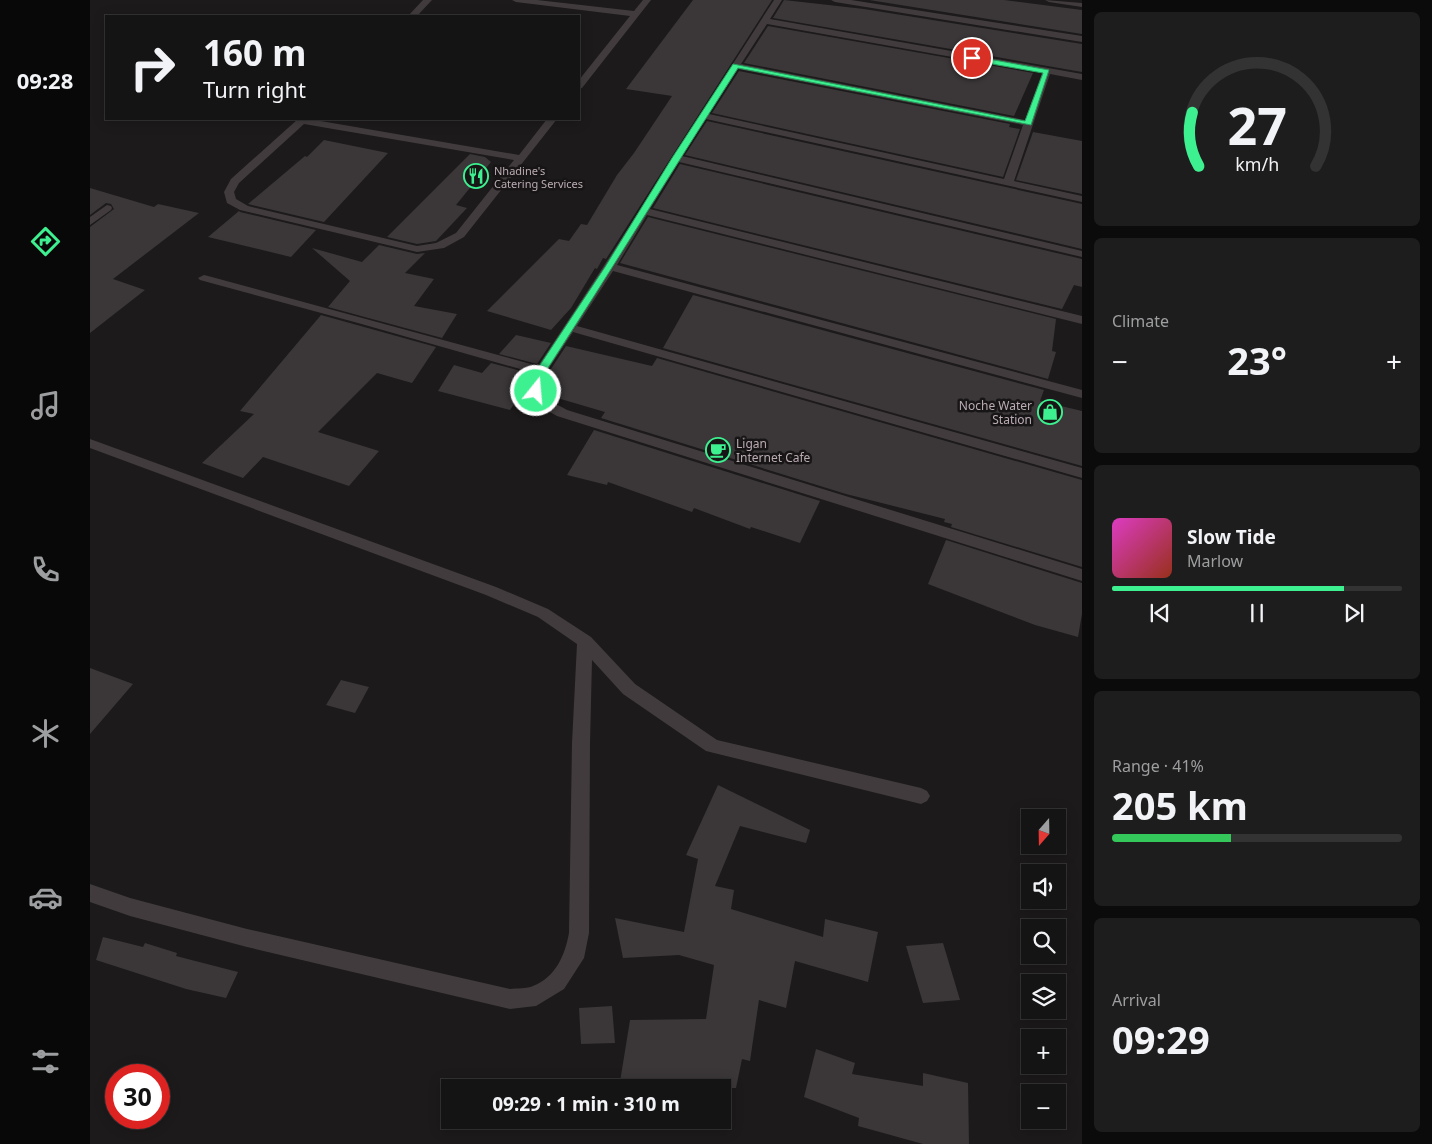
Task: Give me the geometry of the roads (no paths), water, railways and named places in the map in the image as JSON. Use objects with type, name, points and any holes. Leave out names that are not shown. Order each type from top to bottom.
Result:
[{"type":"street","points":[[413,15],[428,0]]},
{"type":"street","points":[[516,0],[636,14]]},
{"type":"street","points":[[581,80],[648,0]]},
{"type":"street","points":[[778,0],[766,22],[676,158],[610,267],[541,371],[536,391],[544,403],[562,413],[1082,575]]},
{"type":"street","points":[[835,0],[1082,38]]},
{"type":"street","points":[[1049,0],[1082,5]]},
{"type":"street","points":[[766,22],[1082,77]]},
{"type":"street","points":[[736,66],[1028,123]]},
{"type":"street","points":[[1008,183],[1047,72]]},
{"type":"street","points":[[704,116],[1082,199]]},
{"type":"street","points":[[521,158],[302,120],[235,181],[229,192],[231,201],[244,208],[409,248],[435,248],[448,244],[460,235],[551,120]]},
{"type":"street","points":[[676,158],[1082,254]]},
{"type":"street","points":[[90,222],[107,208]]},
{"type":"street","points":[[645,211],[1082,320]]},
{"type":"street","points":[[610,267],[1082,394]]},
{"type":"street","points":[[204,278],[362,320],[541,371]]},
{"type":"street","points":[[571,328],[1082,473]]},
{"type":"street","points":[[90,443],[543,613],[585,641],[629,689],[712,746],[922,796]]},
{"type":"street","points":[[90,893],[130,907],[238,935],[468,990],[510,999],[536,996],[557,982],[574,958],[579,933],[581,743],[585,641]]},
{"type":"place","name":"Nhadine's Catering Services","points":[[476,176]]},
{"type":"place","name":"Noche Water Station","points":[[1050,412]]},
{"type":"place","name":"Ligan Internet Cafe","points":[[718,450]]}]
